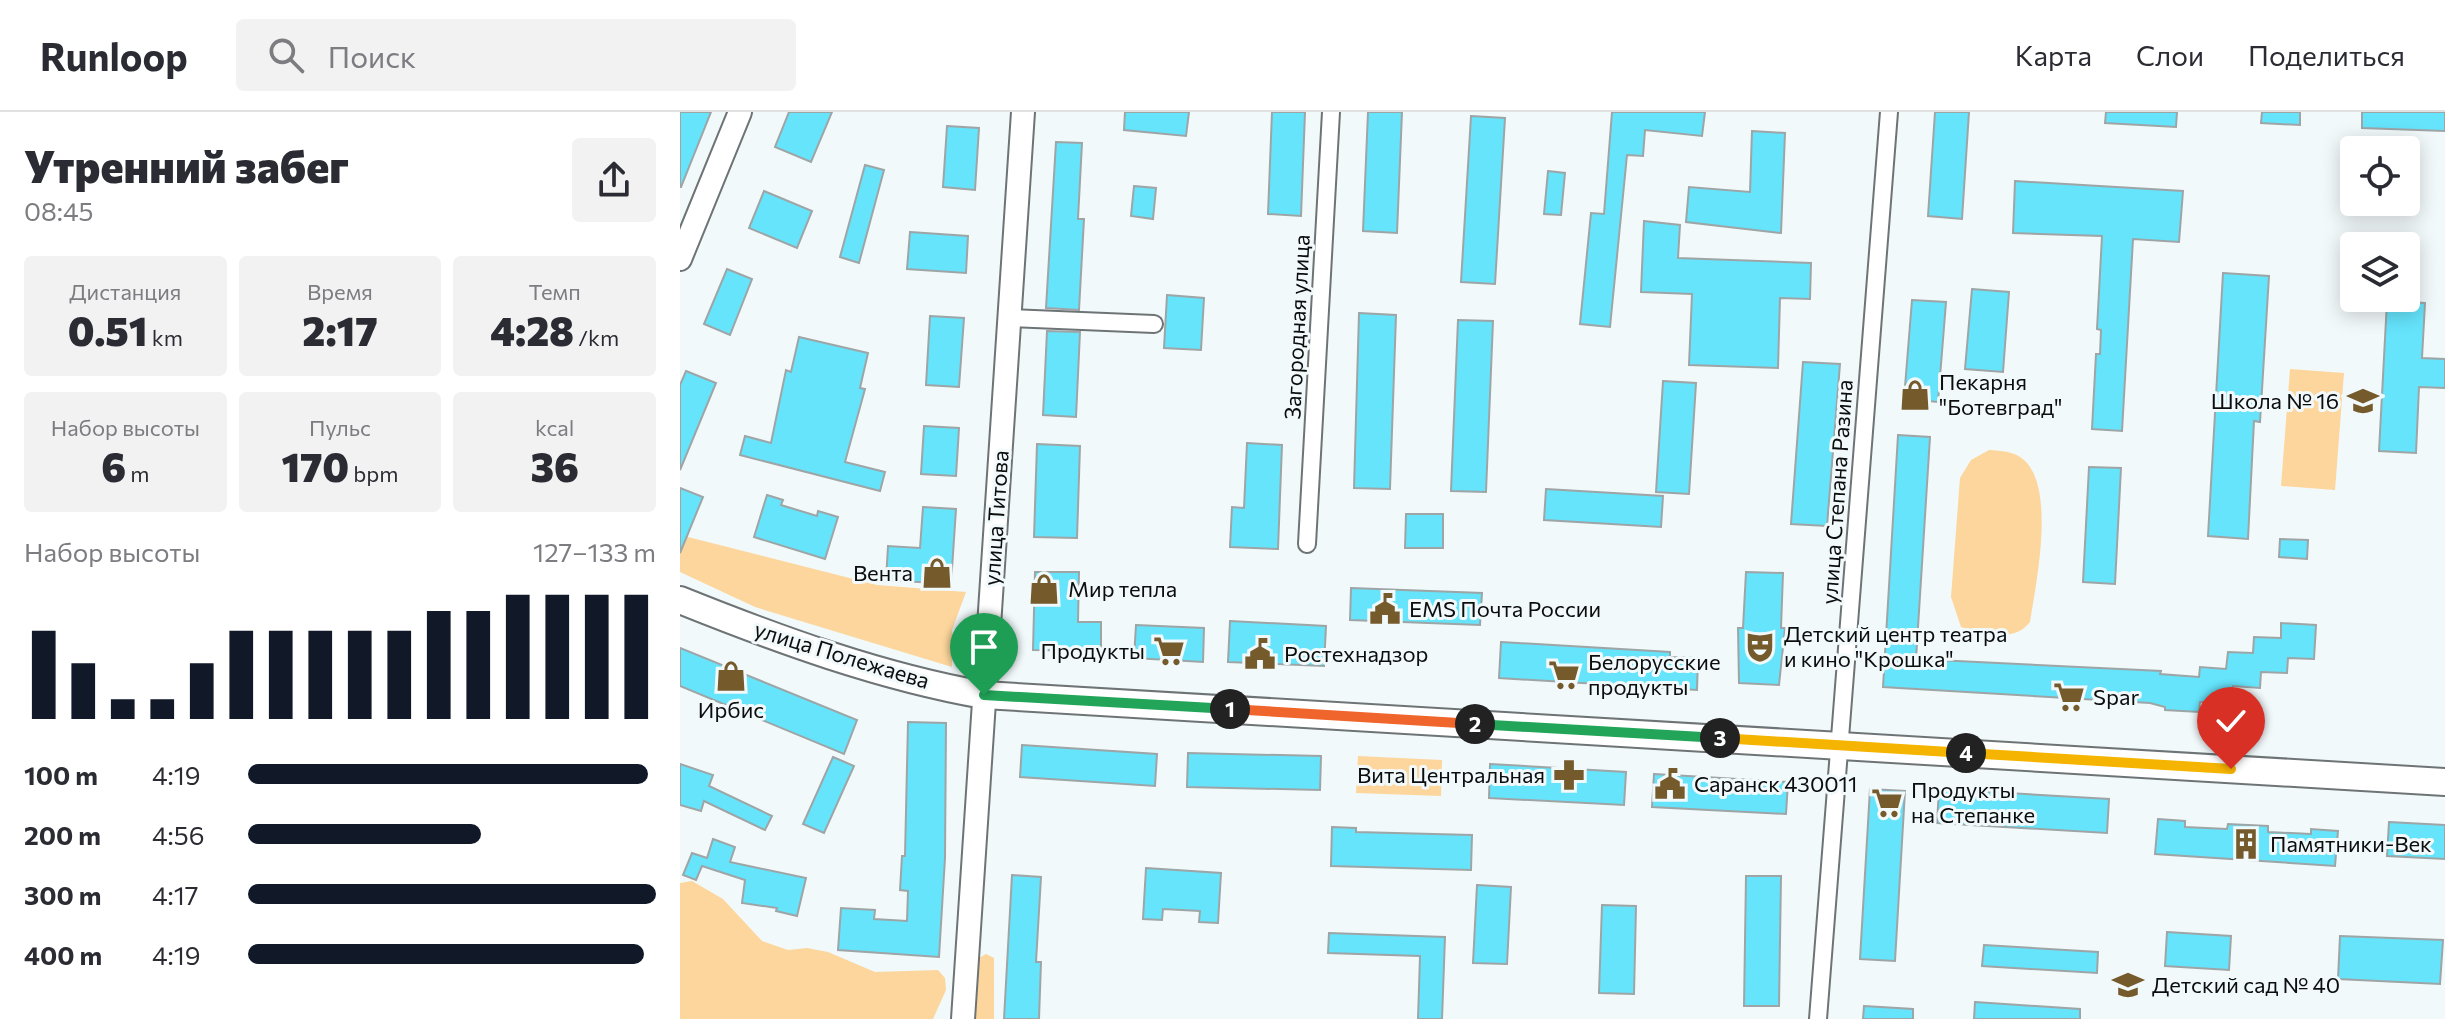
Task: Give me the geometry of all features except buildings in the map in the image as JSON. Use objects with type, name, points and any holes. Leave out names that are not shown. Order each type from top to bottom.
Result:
[{"type":"main road","points":[[680,259],[740,112]]},
{"type":"main road","name":"улица Титова","points":[[963,1019],[1023,112]]},
{"type":"main road","name":"улица Полежаева","points":[[680,600],[766,633],[902,675],[984,695],[2445,782]]},
{"type":"street","name":"Загородная улица","points":[[1307,544],[1331,112]]},
{"type":"street","name":"улица Степана Разина","points":[[1818,1019],[1836,745],[1852,604],[1889,112]]},
{"type":"street","points":[[1010,318],[1154,324]]},
{"type":"shaded area","points":[[2290,369],[2344,373],[2335,490],[2281,486]]},
{"type":"shaded area","points":[[1989,450],[2012,453],[2024,460],[2034,474],[2042,514],[2030,622],[2016,633],[2007,635],[1961,627],[1951,597],[1960,478],[1971,460]]},
{"type":"shaded area","points":[[680,535],[877,585],[966,592],[952,630],[952,667],[755,607],[680,572]]},
{"type":"shaded area","points":[[1358,756],[1442,760],[1441,796],[1356,793]]},
{"type":"shaded area","points":[[692,881],[723,899],[762,941],[788,950],[807,948],[828,952],[875,972],[938,970],[945,978],[946,990],[933,1019],[680,1019],[680,883]]},
{"type":"shaded area","points":[[986,954],[994,958],[994,1019],[974,1019],[979,958]]},
{"type":"place","name":"Пекарня \"Ботевград\"","points":[[1915,395]]},
{"type":"place","name":"Школа № 16","points":[[2363,401]]},
{"type":"place","name":"Вента","points":[[937,573]]},
{"type":"place","name":"Мир тепла","points":[[1044,589]]},
{"type":"place","name":"EMS Почта России","points":[[1385,609]]},
{"type":"place","name":"Детский центр театра и кино \"Крошка\"","points":[[1760,647]]},
{"type":"place","name":"Продукты","points":[[1169,651]]},
{"type":"place","name":"Ростехнадзор","points":[[1260,654]]},
{"type":"place","name":"Белорусские продукты","points":[[1564,675]]},
{"type":"place","name":"Ирбис","points":[[731,676]]},
{"type":"place","name":"Spar","points":[[2069,697]]},
{"type":"place","name":"Вита Центральная","points":[[1569,775]]},
{"type":"place","name":"Саранск 430011","points":[[1670,784]]},
{"type":"place","name":"Продукты на Степанке","points":[[1887,803]]},
{"type":"place","name":"Памятники-Век","points":[[2246,844]]},
{"type":"place","name":"Детский сад № 40","points":[[2128,985]]},
{"type":"route","points":[[984,695],[2231,769]]}]
